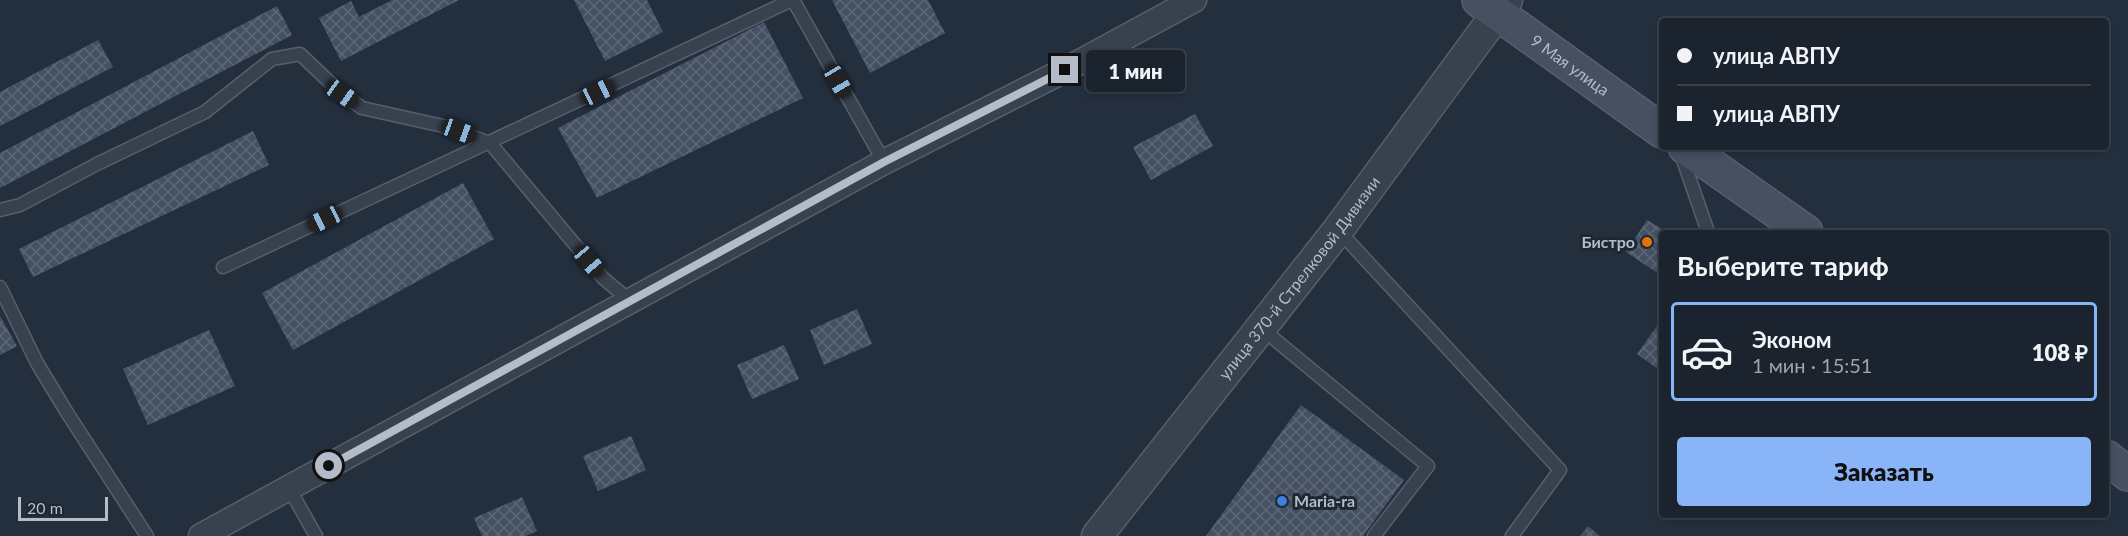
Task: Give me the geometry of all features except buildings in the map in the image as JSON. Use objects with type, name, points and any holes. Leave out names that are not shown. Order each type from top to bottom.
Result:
[{"type":"main road","name":"9 Мая улица","points":[[1494,5],[1659,129]]},
{"type":"main road","points":[[1689,150],[1803,230]]},
{"type":"main road","points":[[2109,460],[2128,474]]},
{"type":"street","points":[[201,536],[884,162],[1065,70],[1194,0]]},
{"type":"street","name":"улица 370-й Стрелковой Дивизии","points":[[1106,533],[1338,230],[1494,5]]},
{"type":"lane","points":[[223,267],[792,0],[884,162]]},
{"type":"lane","points":[[0,210],[20,205],[205,112],[230,94],[246,77],[272,59],[300,54],[342,94],[362,108],[443,126],[490,143],[603,278],[629,300]]},
{"type":"lane","points":[[1679,150],[1707,230]]},
{"type":"lane","points":[[1338,230],[1560,470],[1512,536]]},
{"type":"lane","points":[[0,287],[37,363],[147,536]]},
{"type":"lane","points":[[1261,328],[1428,466],[1374,536]]},
{"type":"lane","points":[[289,488],[316,536]]},
{"type":"place","name":"Бистро","points":[[1647,242]]},
{"type":"place","name":"Maria-ra","points":[[1282,501]]},
{"type":"route","points":[[329,466],[884,162],[1065,70]]}]
